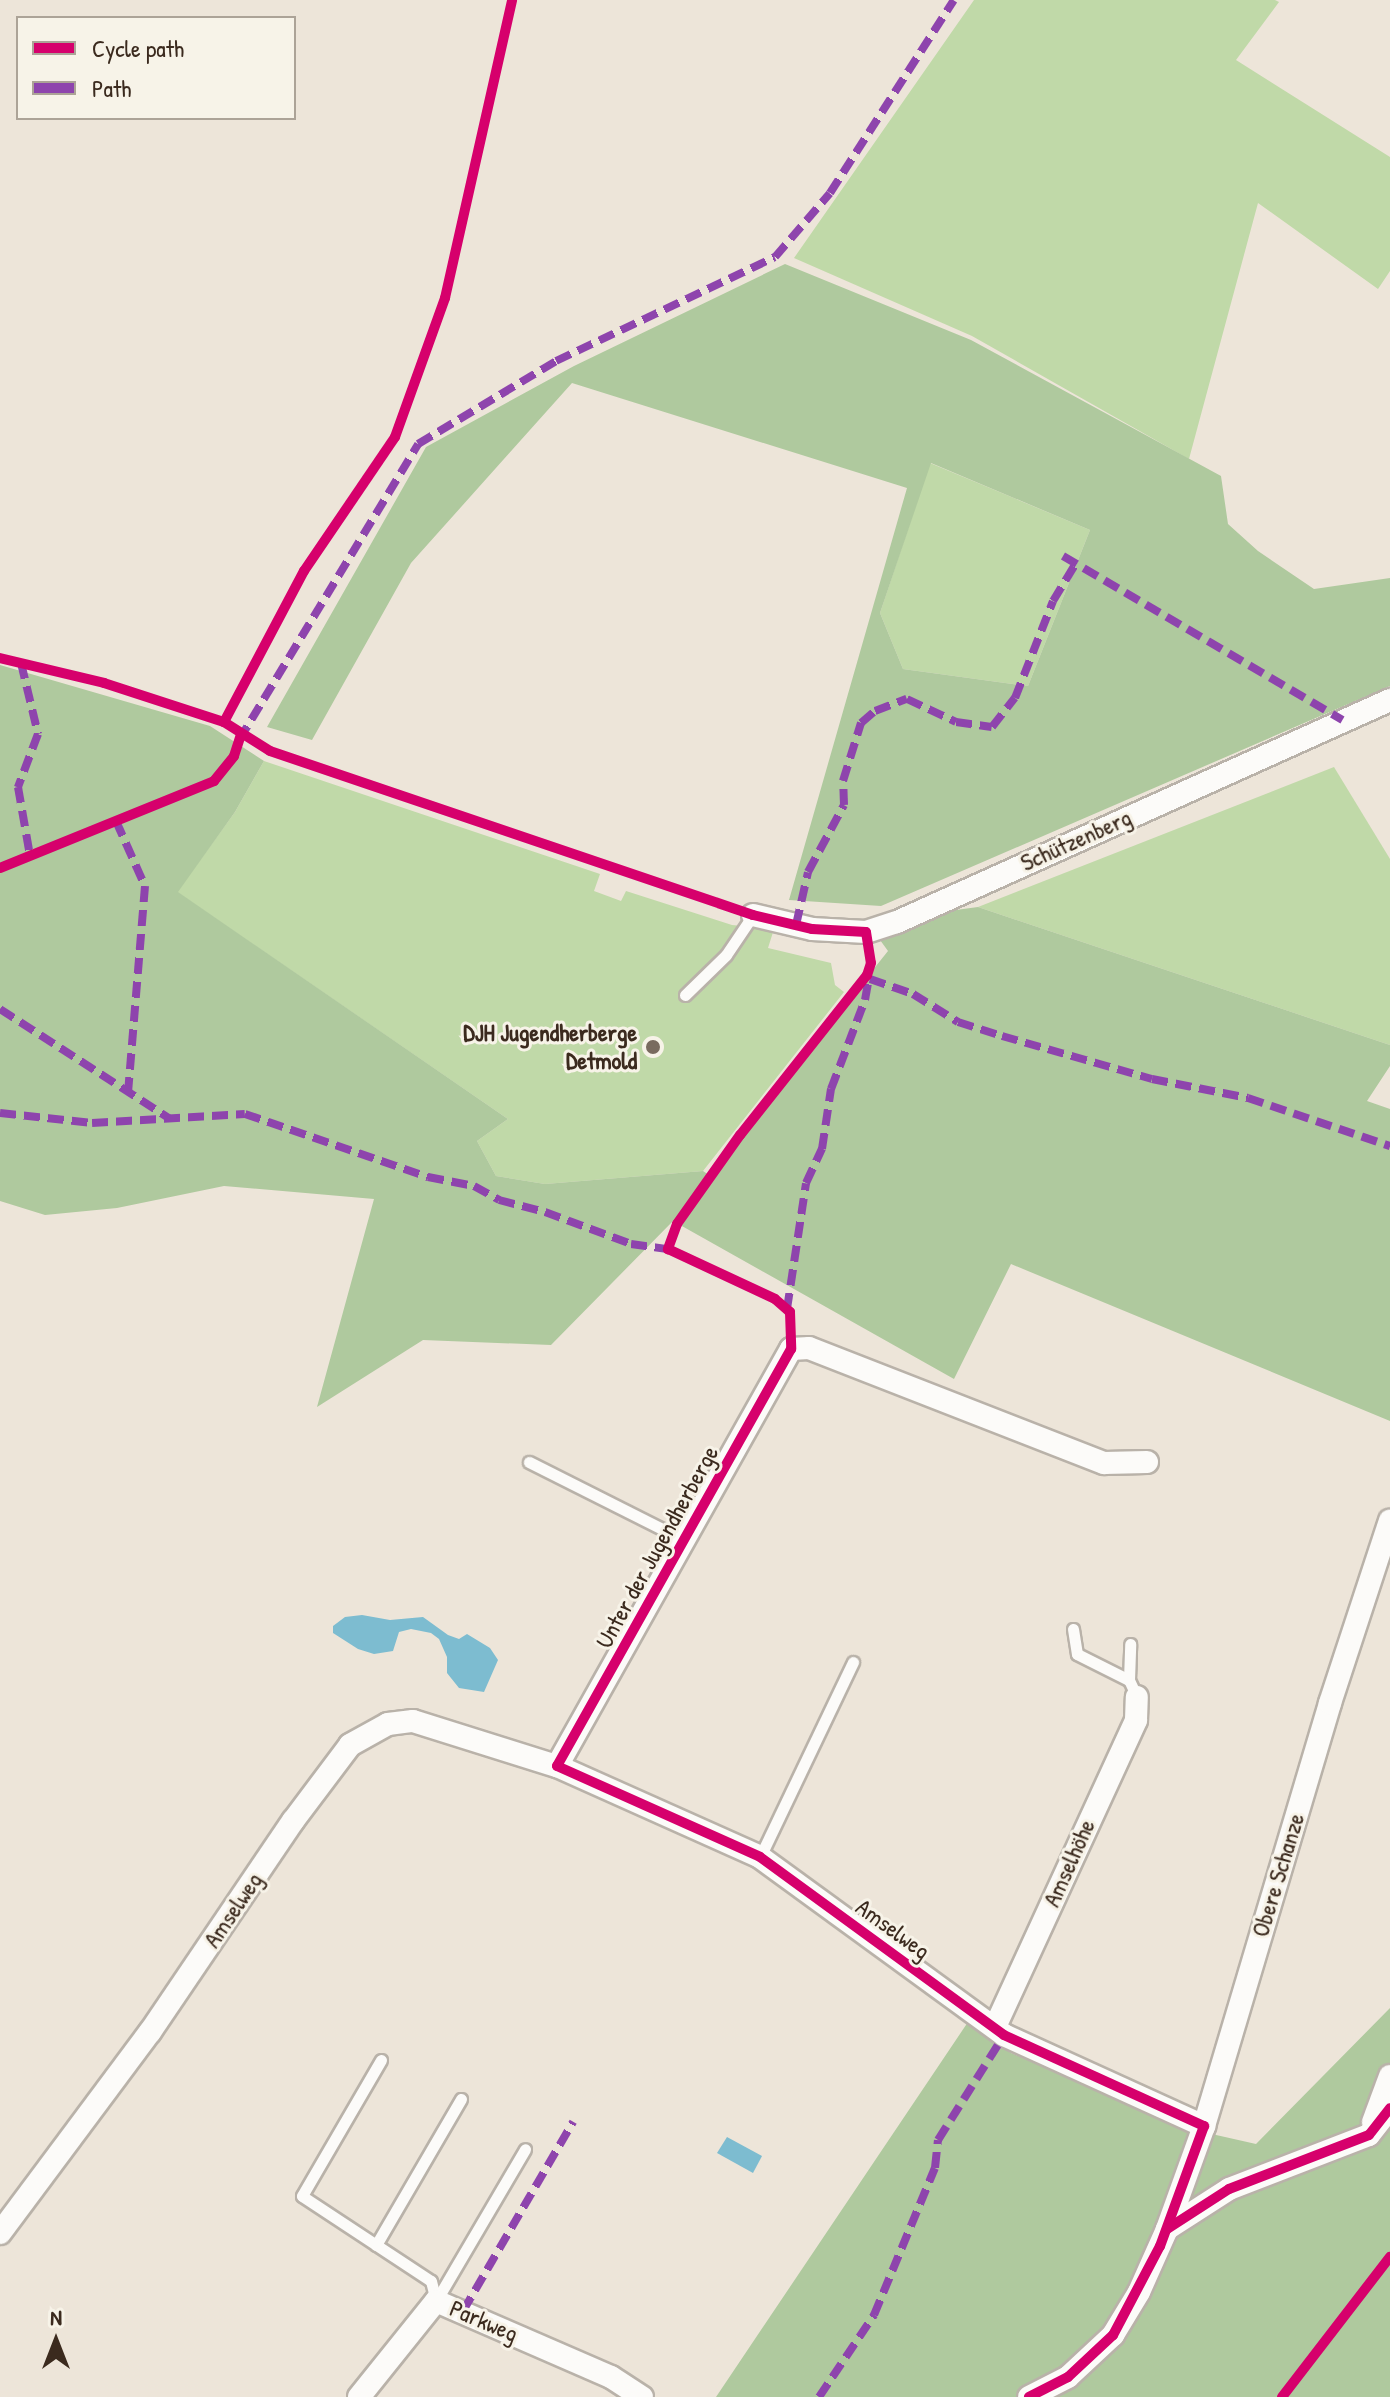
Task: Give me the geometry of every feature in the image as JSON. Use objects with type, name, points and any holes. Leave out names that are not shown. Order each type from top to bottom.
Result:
[{"type":"street","name":"Schützenberg","points":[[753,915],[812,929],[866,932],[897,922],[1390,700]]},
{"type":"street","name":"Unter der Jugendherberge","points":[[557,1766],[791,1349],[809,1348],[1104,1463],[1147,1462]]},
{"type":"street","name":"Obere Schanze","points":[[1029,2397],[1068,2377],[1113,2335],[1139,2292],[1167,2229],[1204,2126],[1321,1732],[1390,1521]]},
{"type":"street","name":"Amselhöhe","points":[[995,2027],[1136,1720],[1133,1689]]},
{"type":"street","name":"Amselweg","points":[[0,2233],[150,2032],[293,1821],[350,1745],[388,1724],[413,1721],[557,1766],[760,1857],[995,2027],[1033,2051],[1204,2126]]},
{"type":"street","points":[[1369,2135],[1390,2076]]},
{"type":"street","points":[[1167,2229],[1229,2189],[1369,2135],[1390,2108]]},
{"type":"street","name":"Parkweg","points":[[359,2397],[436,2301],[611,2377],[642,2397]]},
{"type":"lane","points":[[685,995],[726,955],[753,915]]},
{"type":"lane","points":[[529,1462],[684,1540]]},
{"type":"lane","points":[[1073,1629],[1077,1654],[1133,1689]]},
{"type":"lane","points":[[1130,1644],[1133,1689]]},
{"type":"lane","points":[[760,1857],[853,1662]]},
{"type":"lane","points":[[381,2060],[302,2196],[431,2281],[436,2301]]},
{"type":"lane","points":[[376,2245],[461,2099]]},
{"type":"lane","points":[[436,2301],[525,2149]]},
{"type":"green space","points":[[974,0],[1275,0],[1279,2],[1236,60],[1390,157],[1390,271],[1378,289],[1258,203],[1189,459],[972,336],[794,258]]},
{"type":"green space","points":[[785,264],[971,340],[1221,476],[1228,524],[1258,551],[1314,589],[1390,578],[1390,686],[881,906],[789,900],[907,488],[572,383],[411,563],[312,740],[267,727],[426,447],[574,366]],"holes":[[[931,463],[1090,530],[1028,686],[903,669],[880,613]]]},
{"type":"green space","points":[[930,463],[1090,530],[1028,686],[903,669],[880,613]]},
{"type":"green space","points":[[0,665],[210,726],[264,761],[235,812],[178,892],[508,1119],[477,1141],[496,1176],[545,1184],[703,1171],[709,1175],[888,951],[867,922],[978,907],[1390,1045],[1390,1066],[1367,1101],[1390,1109],[1390,1421],[1011,1264],[954,1379],[673,1221],[551,1345],[423,1340],[317,1407],[374,1199],[224,1186],[117,1208],[45,1215],[0,1201]]},
{"type":"green space","points":[[264,761],[600,874],[594,891],[621,901],[626,891],[732,925],[774,929],[768,948],[831,963],[835,985],[844,992],[703,1171],[545,1184],[496,1176],[477,1141],[508,1119],[177,892],[235,812]]},
{"type":"green space","points":[[1334,767],[1390,859],[1390,1045],[978,907]]},
{"type":"green space","points":[[1390,2008],[1390,2397],[716,2397],[968,2022],[1011,2053],[1194,2130],[1256,2144]]},
{"type":"water","points":[[362,1615],[390,1620],[423,1617],[448,1635],[459,1639],[467,1634],[490,1648],[498,1660],[484,1692],[459,1688],[447,1673],[447,1657],[439,1639],[431,1633],[411,1629],[399,1632],[393,1651],[374,1654],[358,1649],[333,1633],[333,1626],[345,1617]]},
{"type":"water","points":[[727,2137],[762,2156],[753,2173],[717,2153]]},
{"type":"marked path","points":[[239,740],[418,444],[556,361],[775,257],[830,193],[954,0]]},
{"type":"marked path","points":[[1063,556],[1343,720]]},
{"type":"marked path","points":[[796,925],[808,872],[844,805],[843,781],[861,723],[875,711],[907,699],[956,722],[992,727],[1015,698],[1053,601],[1076,563]]},
{"type":"marked path","points":[[21,663],[38,734],[18,787],[30,856]]},
{"type":"marked path","points":[[116,821],[145,886],[128,1092]]},
{"type":"marked path","points":[[787,1309],[806,1183],[822,1149],[831,1089],[865,1000],[869,978]]},
{"type":"marked path","points":[[870,979],[913,994],[958,1022],[1152,1079],[1248,1098],[1390,1146]]},
{"type":"marked path","points":[[0,1009],[170,1119]]},
{"type":"marked path","points":[[0,1113],[92,1123],[245,1114],[428,1177],[474,1186],[499,1200],[545,1212],[631,1244],[668,1249]]},
{"type":"marked path","points":[[819,2397],[874,2315],[935,2168],[938,2140],[1004,2035]]},
{"type":"marked path","points":[[463,2311],[573,2122]]},
{"type":"cycle path","points":[[224,722],[304,571],[395,437],[445,298],[512,0]]},
{"type":"cycle path","points":[[0,658],[104,683],[224,722],[270,751],[753,915],[812,929],[866,932],[871,963],[867,975],[740,1135],[677,1224],[668,1249],[775,1299],[790,1312],[791,1349],[557,1766],[760,1857],[1004,2035],[1204,2126],[1160,2246],[1113,2335],[1068,2377],[1029,2397]]},
{"type":"cycle path","points":[[0,868],[214,781],[234,756],[241,734]]},
{"type":"cycle path","points":[[1167,2229],[1229,2189],[1369,2135],[1390,2108]]},
{"type":"cycle path","points":[[1282,2397],[1390,2257]]},
{"type":"place","name":"DJH Jugendherberge Detmold","points":[[653,1047]]}]
